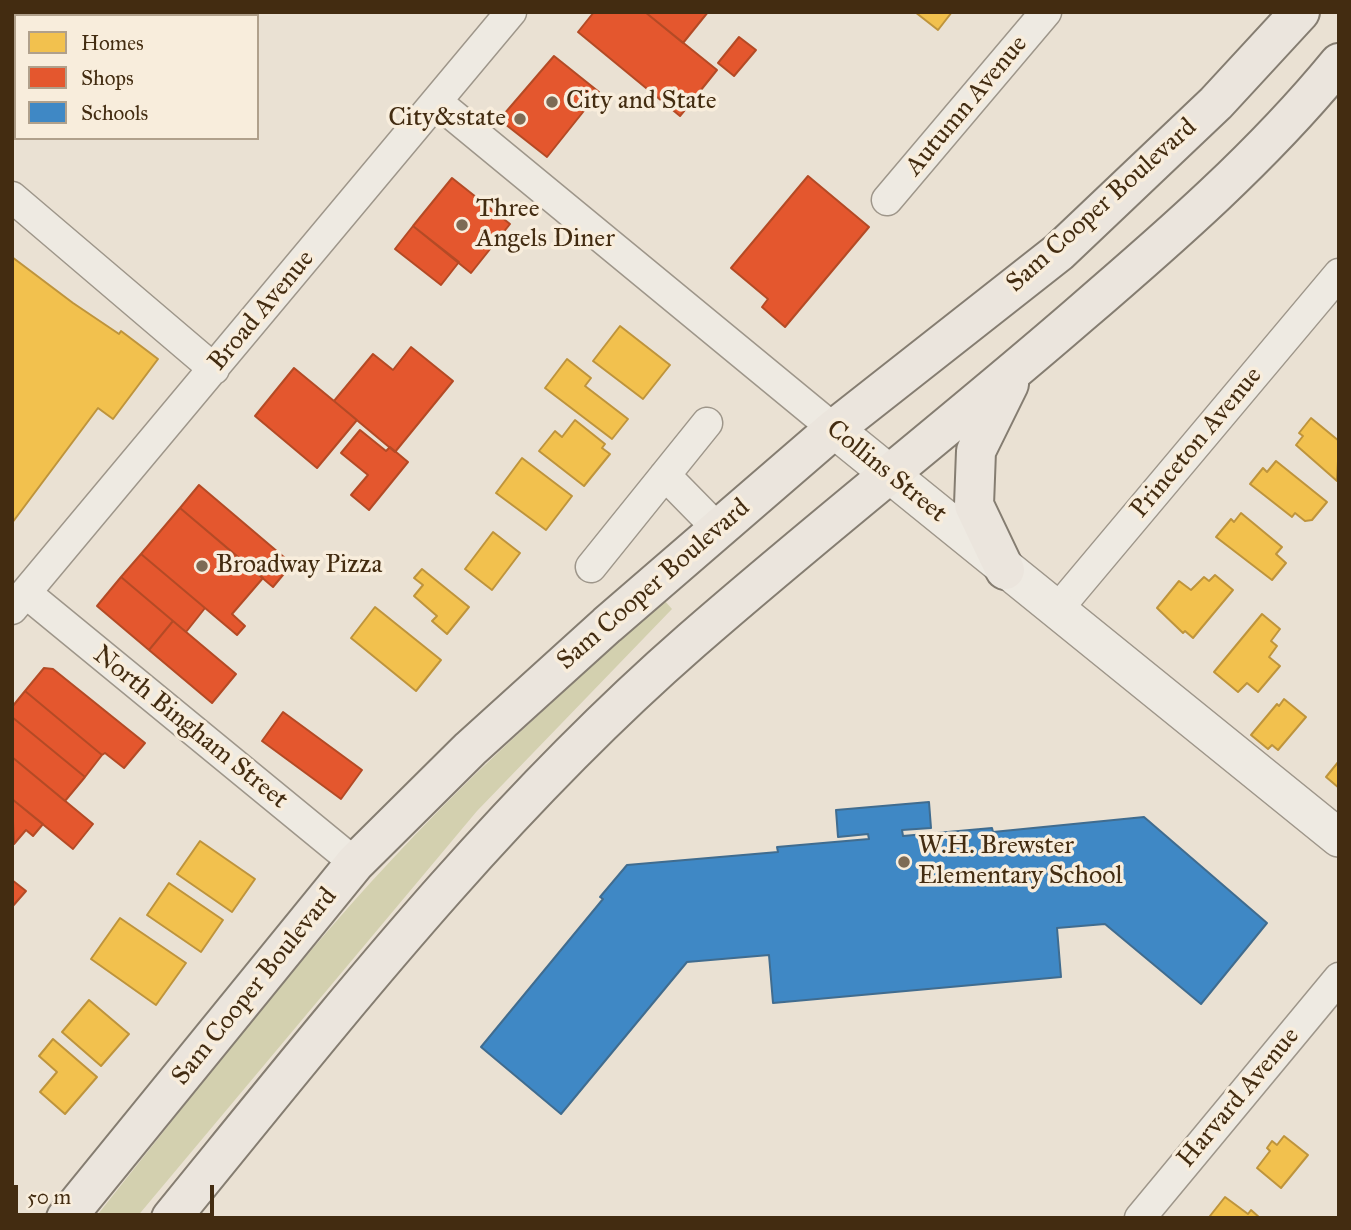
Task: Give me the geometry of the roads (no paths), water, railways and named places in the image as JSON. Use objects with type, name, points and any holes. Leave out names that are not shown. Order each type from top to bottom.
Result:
[{"type":"main road","name":"Sam Cooper Boulevard","points":[[66,1218],[355,863],[470,749],[834,429],[1059,252],[1216,103],[1300,12]]},
{"type":"main road","points":[[171,1218],[402,935],[547,776],[690,642],[1164,243],[1294,117],[1339,63]]},
{"type":"main road","points":[[1005,569],[974,505],[976,451],[1004,393],[1021,366]]},
{"type":"street","name":"Broad Avenue","points":[[19,601],[511,12]]},
{"type":"street","name":"Autumn Avenue","points":[[887,200],[1044,13]]},
{"type":"street","name":"Collins Street","points":[[437,102],[1056,611],[1339,838]]},
{"type":"street","points":[[12,197],[215,369]]},
{"type":"street","name":"Princeton Avenue","points":[[1056,611],[1339,274]]},
{"type":"street","points":[[591,566],[707,423]]},
{"type":"street","points":[[665,475],[718,529]]},
{"type":"street","name":"North Bingham Street","points":[[19,601],[355,863]]},
{"type":"street","name":"Harvard Avenue","points":[[1140,1218],[1339,978]]},
{"type":"place","name":"City and State","points":[[552,102]]},
{"type":"place","name":"City&state","points":[[520,119]]},
{"type":"place","name":"Three Angels Diner","points":[[462,225]]},
{"type":"place","name":"Broadway Pizza","points":[[202,566]]},
{"type":"place","name":"W.H. Brewster Elementary School","points":[[904,862]]}]
